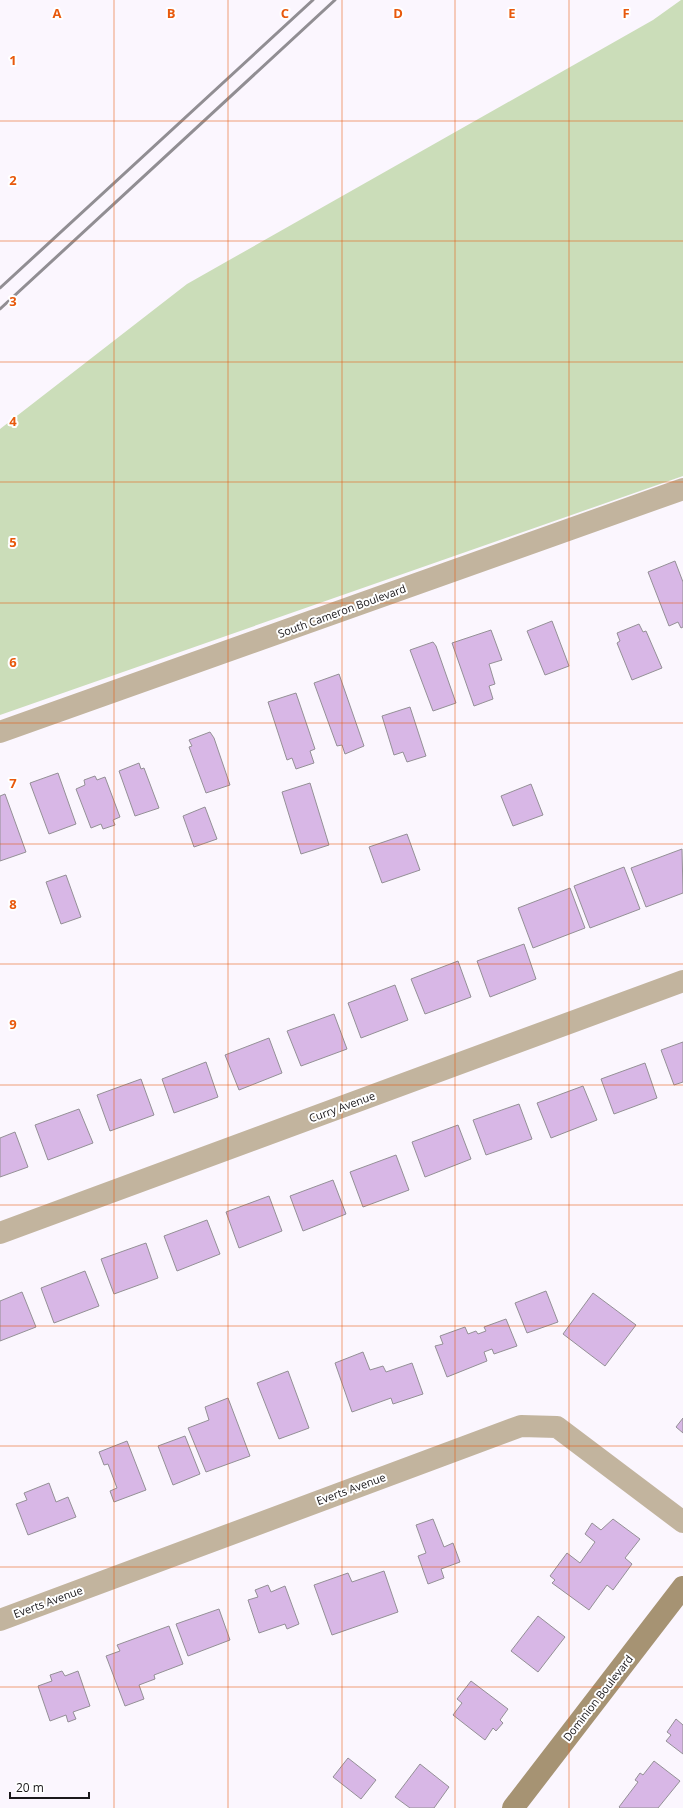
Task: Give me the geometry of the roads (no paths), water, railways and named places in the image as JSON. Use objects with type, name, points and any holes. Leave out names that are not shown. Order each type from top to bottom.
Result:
[{"type":"street","name":"South Cameron Boulevard","points":[[0,732],[683,489]]},
{"type":"street","name":"Curry Avenue","points":[[0,1233],[683,981]]},
{"type":"street","name":"Everts Avenue","points":[[0,1620],[520,1426],[556,1426],[683,1522]]},
{"type":"street","name":"Dominion Boulevard","points":[[513,1808],[683,1587]]},
{"type":"railway","points":[[0,288],[313,0]]},
{"type":"railway","points":[[0,309],[335,0]]}]
